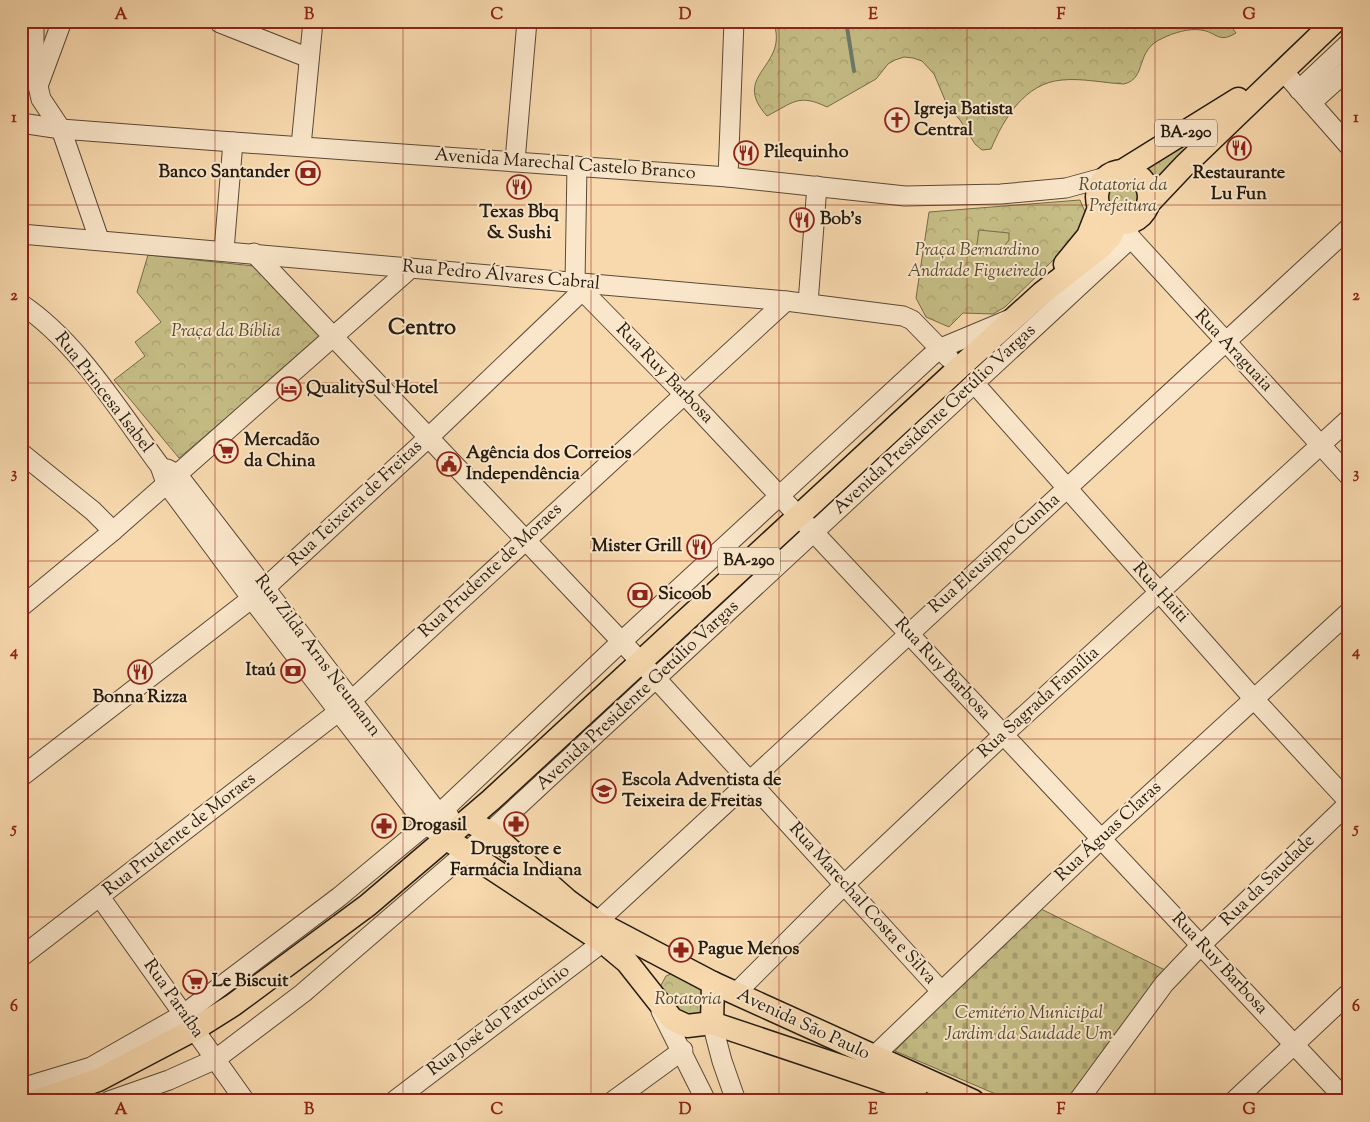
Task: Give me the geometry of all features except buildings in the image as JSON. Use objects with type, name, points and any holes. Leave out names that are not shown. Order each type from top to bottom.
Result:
[{"type":"main road","name":"BA-290","points":[[1114,174],[1200,124],[1248,92],[1324,21]]},
{"type":"main road","name":"BA-290","points":[[1148,204],[1335,21]]},
{"type":"main road","points":[[1131,172],[1140,177],[1146,185],[1149,194],[1148,204],[1144,213],[1124,228],[1104,215],[1099,208],[1098,191],[1114,174],[1131,172]]},
{"type":"main road","name":"Avenida Presidente Getúlio Vargas","points":[[1042,293],[1088,236],[1099,208]]},
{"type":"main road","name":"Avenida Presidente Getúlio Vargas","points":[[37,1101],[98,1080],[189,1022],[233,1005],[368,904],[447,840],[797,516],[966,375],[1018,315],[1042,293],[1100,248],[1111,236],[1124,228]]},
{"type":"main road","name":"Avenida São Paulo","points":[[468,821],[490,832],[600,932],[627,962],[672,1019],[683,1024],[701,1026],[712,1024],[900,1093],[937,1101]]},
{"type":"main road","name":"Avenida São Paulo","points":[[447,840],[600,932],[973,1101]]},
{"type":"main road","points":[[656,1001],[655,986],[657,980],[667,969],[678,966]]},
{"type":"main road","points":[[712,1024],[713,983]]},
{"type":"street","points":[[34,21],[34,75]]},
{"type":"street","points":[[21,92],[34,75],[53,21]]},
{"type":"street","points":[[62,21],[38,86],[41,99],[61,129],[99,239]]},
{"type":"street","points":[[301,146],[313,21]]},
{"type":"street","points":[[515,161],[527,21]]},
{"type":"street","points":[[728,177],[734,21]]},
{"type":"street","points":[[220,23],[309,58]]},
{"type":"street","points":[[1305,96],[1349,43]]},
{"type":"street","points":[[1305,96],[1349,69]]},
{"type":"street","points":[[1283,71],[1349,146]]},
{"type":"street","name":"Avenida Marechal Castelo Branco","points":[[21,123],[61,129],[728,177],[905,196],[1001,194],[1066,188],[1114,174]]},
{"type":"street","points":[[224,250],[233,142]]},
{"type":"street","points":[[577,166],[579,286]]},
{"type":"street","points":[[814,304],[824,186]]},
{"type":"street","name":"Rua Araguaia","points":[[1124,228],[1225,343],[1349,476]]},
{"type":"street","name":"Avenida Presidente Getúlio Vargas","points":[[109,1101],[169,1080],[216,1059],[302,994],[466,853],[657,680],[813,533],[966,375],[1002,358],[1124,228]]},
{"type":"street","name":"Rua Eleusippo Cunha","points":[[600,932],[749,781],[908,632],[1067,489],[1349,228]]},
{"type":"street","name":"Rua Pedro Álvares Cabral","points":[[21,234],[224,250],[579,286],[786,301],[903,316],[912,320],[966,375]]},
{"type":"street","points":[[254,253],[621,642]]},
{"type":"street","points":[[21,607],[113,531],[411,268]]},
{"type":"street","name":"Rua Ruy Barbosa","points":[[579,286],[684,394],[1347,1101]]},
{"type":"street","name":"Rua Teixeira de Freitas","points":[[21,777],[258,593],[428,438],[579,286]]},
{"type":"street","name":"Rua Prudente de Moraes","points":[[21,958],[345,706],[786,301]]},
{"type":"street","name":"Rua Princesa Isabel","points":[[21,304],[48,323],[68,343],[160,466],[172,479]]},
{"type":"street","points":[[1002,358],[1018,315]]},
{"type":"street","name":"Avenida Presidente Getúlio Vargas","points":[[21,1088],[91,1067],[189,1022],[433,819],[778,495],[941,348],[1018,315]]},
{"type":"street","name":"Rua Haiti","points":[[966,375],[1254,699],[1349,802]]},
{"type":"street","name":"Rua Sagrada Família","points":[[736,993],[844,884],[1003,735],[1349,419]]},
{"type":"street","points":[[21,452],[93,511],[113,531]]},
{"type":"street","name":"Rua Zilda Arns Neumann","points":[[172,479],[433,819],[447,840]]},
{"type":"street","name":"Rua Águas Claras","points":[[873,1057],[1101,839],[1349,612]]},
{"type":"street","name":"Rua Marechal Costa e Silva","points":[[621,642],[942,991]]},
{"type":"street","name":"Rua da Saudade","points":[[1078,1101],[1164,984],[1201,945],[1349,802]]},
{"type":"street","points":[[433,819],[468,821]]},
{"type":"street","name":"Rua Paraíba","points":[[100,897],[245,1101]]},
{"type":"street","name":"Rua José do Patrocínio","points":[[394,1101],[600,932]]},
{"type":"street","points":[[1234,1101],[1349,993]]},
{"type":"street","points":[[656,1001],[683,1050],[706,1101]]},
{"type":"street","points":[[712,1024],[736,1101]]},
{"type":"street","points":[[613,1101],[683,1050]]},
{"type":"green space","points":[[773,21],[1227,21],[1236,33],[1221,37],[1206,31],[1191,30],[1167,36],[1154,43],[1148,49],[1136,76],[1124,84],[1062,80],[1037,88],[1027,95],[1009,114],[991,149],[982,150],[975,144],[960,120],[948,107],[934,74],[922,61],[913,58],[904,57],[895,60],[888,64],[876,79],[827,107],[802,100],[796,101],[767,116],[757,102],[754,90],[757,80],[774,49],[776,37]]},
{"type":"green space","points":[[1229,111],[1152,187],[1143,174],[1133,168]]},
{"type":"green space","name":"Rotatoria da Prefeitura","points":[[1112,177],[1131,177],[1140,180],[1144,196],[1142,207],[1135,215],[1126,218],[1116,217],[1107,212],[1102,202],[1101,187]]},
{"type":"green space","name":"Praça Bernardino Andrade Figueiredo","points":[[1080,200],[1086,214],[1081,233],[1005,307],[993,314],[963,313],[949,327],[926,317],[916,298],[929,212]]},
{"type":"green space","points":[[979,230],[1009,233],[1009,240],[1002,248],[995,251],[976,251]]},
{"type":"green space","name":"Praça da Bíblia","points":[[148,255],[254,266],[321,337],[179,458],[114,380],[145,356],[135,342],[161,322],[137,292]]},
{"type":"green space","name":"Cemitério Municipal Jardim da Saudade Um","points":[[1037,907],[1165,970],[1069,1101],[1012,1101],[895,1051]]},
{"type":"green space","name":"Rotatoria","points":[[678,971],[706,988],[709,1011],[686,1020],[660,987],[666,976]]},
{"type":"waterway","points":[[846,21],[854,71]]},
{"type":"place","name":"Igreja Batista Central","points":[[897,120]]},
{"type":"place","name":"Restaurante Lu Fun","points":[[1239,148]]},
{"type":"place","name":"Pilequinho","points":[[746,153]]},
{"type":"place","name":"Banco Santander","points":[[308,173]]},
{"type":"place","name":"Texas Bbq & Sushi","points":[[519,187]]},
{"type":"place","name":"Bob's","points":[[802,220]]},
{"type":"place","name":"QualitySul Hotel","points":[[289,389]]},
{"type":"place","name":"Mercadão da China","points":[[226,451]]},
{"type":"place","name":"Agência dos Correios Independência","points":[[449,464]]},
{"type":"place","name":"Mister Grill","points":[[699,547]]},
{"type":"place","name":"Sicoob","points":[[640,595]]},
{"type":"place","name":"Itaú","points":[[293,671]]},
{"type":"place","name":"Bonna Rizza","points":[[140,672]]},
{"type":"place","name":"Escola Adventista de Teixeira de Freitas","points":[[604,791]]},
{"type":"place","name":"Drugstore e Farmácia Indiana","points":[[516,824]]},
{"type":"place","name":"Drogasil","points":[[384,826]]},
{"type":"place","name":"Pague Menos","points":[[681,950]]},
{"type":"place","name":"Le Biscuit","points":[[195,982]]},
{"type":"district","name":"Centro","points":[[422,329]]}]
